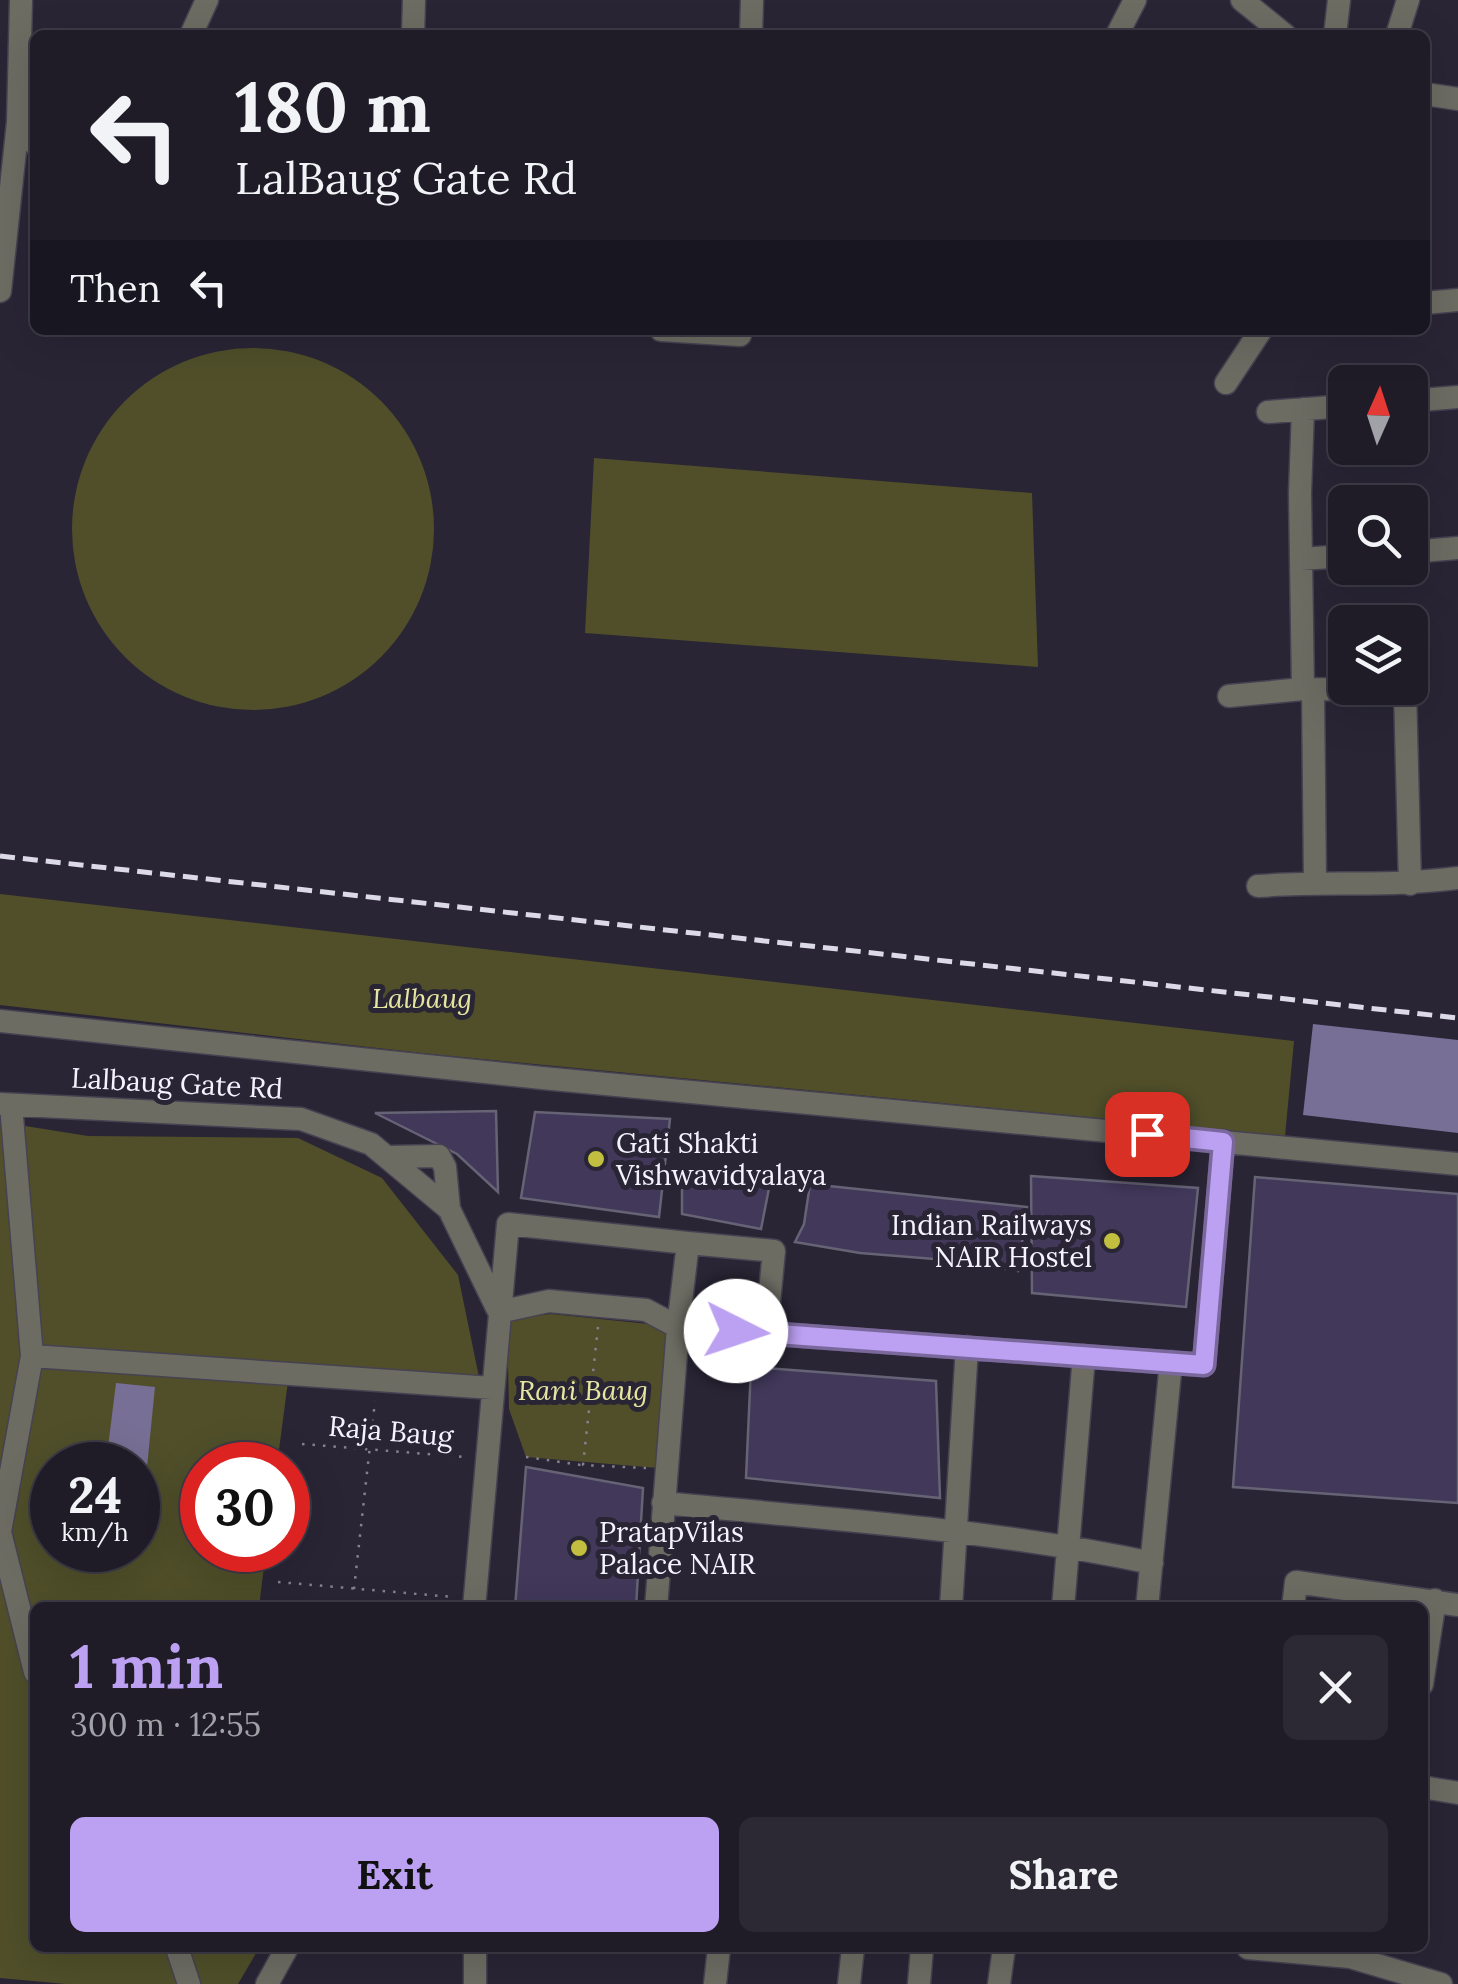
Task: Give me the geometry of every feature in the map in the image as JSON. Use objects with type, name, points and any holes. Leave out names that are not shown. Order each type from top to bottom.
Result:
[{"type":"street","points":[[0,291],[18,122],[22,0]]},
{"type":"street","points":[[193,30],[207,0]]},
{"type":"street","points":[[414,0],[414,30]]},
{"type":"street","points":[[750,30],[752,0]]},
{"type":"street","points":[[1119,30],[1134,0]]},
{"type":"street","points":[[1242,0],[1278,30]]},
{"type":"street","points":[[1336,30],[1339,0]]},
{"type":"street","points":[[1399,30],[1408,0]]},
{"type":"street","points":[[1430,95],[1458,98]]},
{"type":"street","points":[[18,122],[30,138]]},
{"type":"street","points":[[1430,303],[1458,300]]},
{"type":"street","points":[[1226,383],[1258,335]]},
{"type":"street","points":[[1428,400],[1458,397]]},
{"type":"street","points":[[1268,412],[1328,408]]},
{"type":"street","points":[[1304,410],[1301,559],[1315,881]]},
{"type":"street","points":[[1428,550],[1458,548]]},
{"type":"street","points":[[1301,559],[1328,557]]},
{"type":"street","points":[[1228,696],[1308,690],[1404,690],[1410,884]]},
{"type":"street","points":[[1258,886],[1315,881],[1410,884],[1458,878]]},
{"type":"street","points":[[0,1011],[514,1068],[542,1078]]},
{"type":"street","points":[[0,1021],[542,1078],[1458,1164]]},
{"type":"street","points":[[5,1104],[32,1356],[0,1532],[30,1652]]},
{"type":"street","name":"Lalbaug Gate Rd","points":[[5,1104],[301,1119],[371,1144],[449,1210],[499,1312]]},
{"type":"street","points":[[499,1312],[549,1301],[646,1310],[678,1327],[1204,1365],[1223,1142]]},
{"type":"street","points":[[389,1157],[439,1156],[445,1166],[449,1210]]},
{"type":"street","points":[[467,1602],[508,1224],[774,1251],[766,1333]]},
{"type":"street","points":[[656,1602],[688,1243]]},
{"type":"street","points":[[950,1602],[968,1348]]},
{"type":"street","points":[[32,1356],[492,1388]]},
{"type":"street","points":[[1063,1602],[1084,1356]]},
{"type":"street","points":[[1148,1602],[1171,1362]]},
{"type":"street","points":[[663,1503],[955,1530],[1068,1545],[1152,1563]]},
{"type":"street","points":[[1294,1602],[1296,1582],[1446,1603],[1428,1664]]},
{"type":"street","points":[[1428,1787],[1458,1793]]},
{"type":"street","points":[[178,1952],[189,1984]]},
{"type":"street","points":[[267,1984],[286,1952]]},
{"type":"street","points":[[474,1952],[475,1984]]},
{"type":"street","points":[[715,1984],[719,1952]]},
{"type":"street","points":[[849,1984],[853,1952]]},
{"type":"street","points":[[918,1984],[922,1952]]},
{"type":"street","points":[[998,1984],[1003,1952]]},
{"type":"street","points":[[1350,1952],[1442,1984]]},
{"type":"path","points":[[583,1465],[601,1306]]},
{"type":"path","points":[[354,1589],[377,1379]]},
{"type":"path","name":"Raja Baug","points":[[310,1445],[477,1458]]},
{"type":"path","points":[[526,1458],[666,1468]]},
{"type":"path","points":[[278,1582],[459,1602]]},
{"type":"green space","points":[[253,348],[288,352],[322,362],[381,401],[420,460],[430,494],[434,529],[430,564],[420,598],[381,657],[322,696],[288,706],[253,710],[218,706],[184,696],[125,657],[86,598],[76,564],[72,529],[76,494],[86,460],[125,401],[184,362],[218,352]]},
{"type":"green space","points":[[594,458],[1032,493],[1038,667],[585,633]]},
{"type":"green space","name":"Lalbaug","points":[[0,894],[1294,1041],[1285,1136],[430,1054],[0,1005]]},
{"type":"green space","points":[[0,1122],[88,1136],[298,1138],[382,1178],[458,1275],[480,1382],[290,1366],[280,1442],[180,1442],[180,1572],[263,1572],[260,1602],[30,1602],[30,1952],[257,1952],[238,1984],[66,1984],[0,1978]]},
{"type":"green space","name":"Rani Baug","points":[[551,1314],[678,1327],[658,1468],[526,1457],[509,1409],[507,1319]]},
{"type":"shaded area","points":[[1313,1024],[1458,1040],[1458,1133],[1303,1115]]},
{"type":"shaded area","points":[[116,1383],[155,1387],[150,1442],[109,1442]]},
{"type":"building","points":[[496,1111],[498,1192],[457,1154],[375,1113]]},
{"type":"building","name":"Gati Shakti Vishwavidyalaya","points":[[535,1112],[670,1119],[659,1217],[521,1198]]},
{"type":"building","points":[[682,1171],[771,1178],[761,1229],[682,1214]]},
{"type":"building","name":"Indian Railways NAIR Hostel","points":[[1031,1176],[1198,1188],[1186,1307],[1032,1293]]},
{"type":"building","points":[[1255,1177],[1458,1194],[1458,1503],[1233,1487]]},
{"type":"building","points":[[810,1184],[1027,1207],[1018,1271],[795,1242],[804,1224]]},
{"type":"building","points":[[751,1367],[936,1381],[940,1498],[746,1478]]},
{"type":"building","name":"PratapVilas Palace NAIR","points":[[526,1467],[643,1488],[636,1602],[515,1602]]},
{"type":"railway","points":[[0,856],[1458,1018]]},
{"type":"place","name":"Gati Shakti Vishwavidyalaya","points":[[596,1159]]},
{"type":"place","name":"Indian Railways NAIR Hostel","points":[[1112,1241]]},
{"type":"place","name":"PratapVilas Palace NAIR","points":[[579,1548]]},
{"type":"route","points":[[736,1331],[1204,1365],[1223,1142],[1147,1134]]}]
